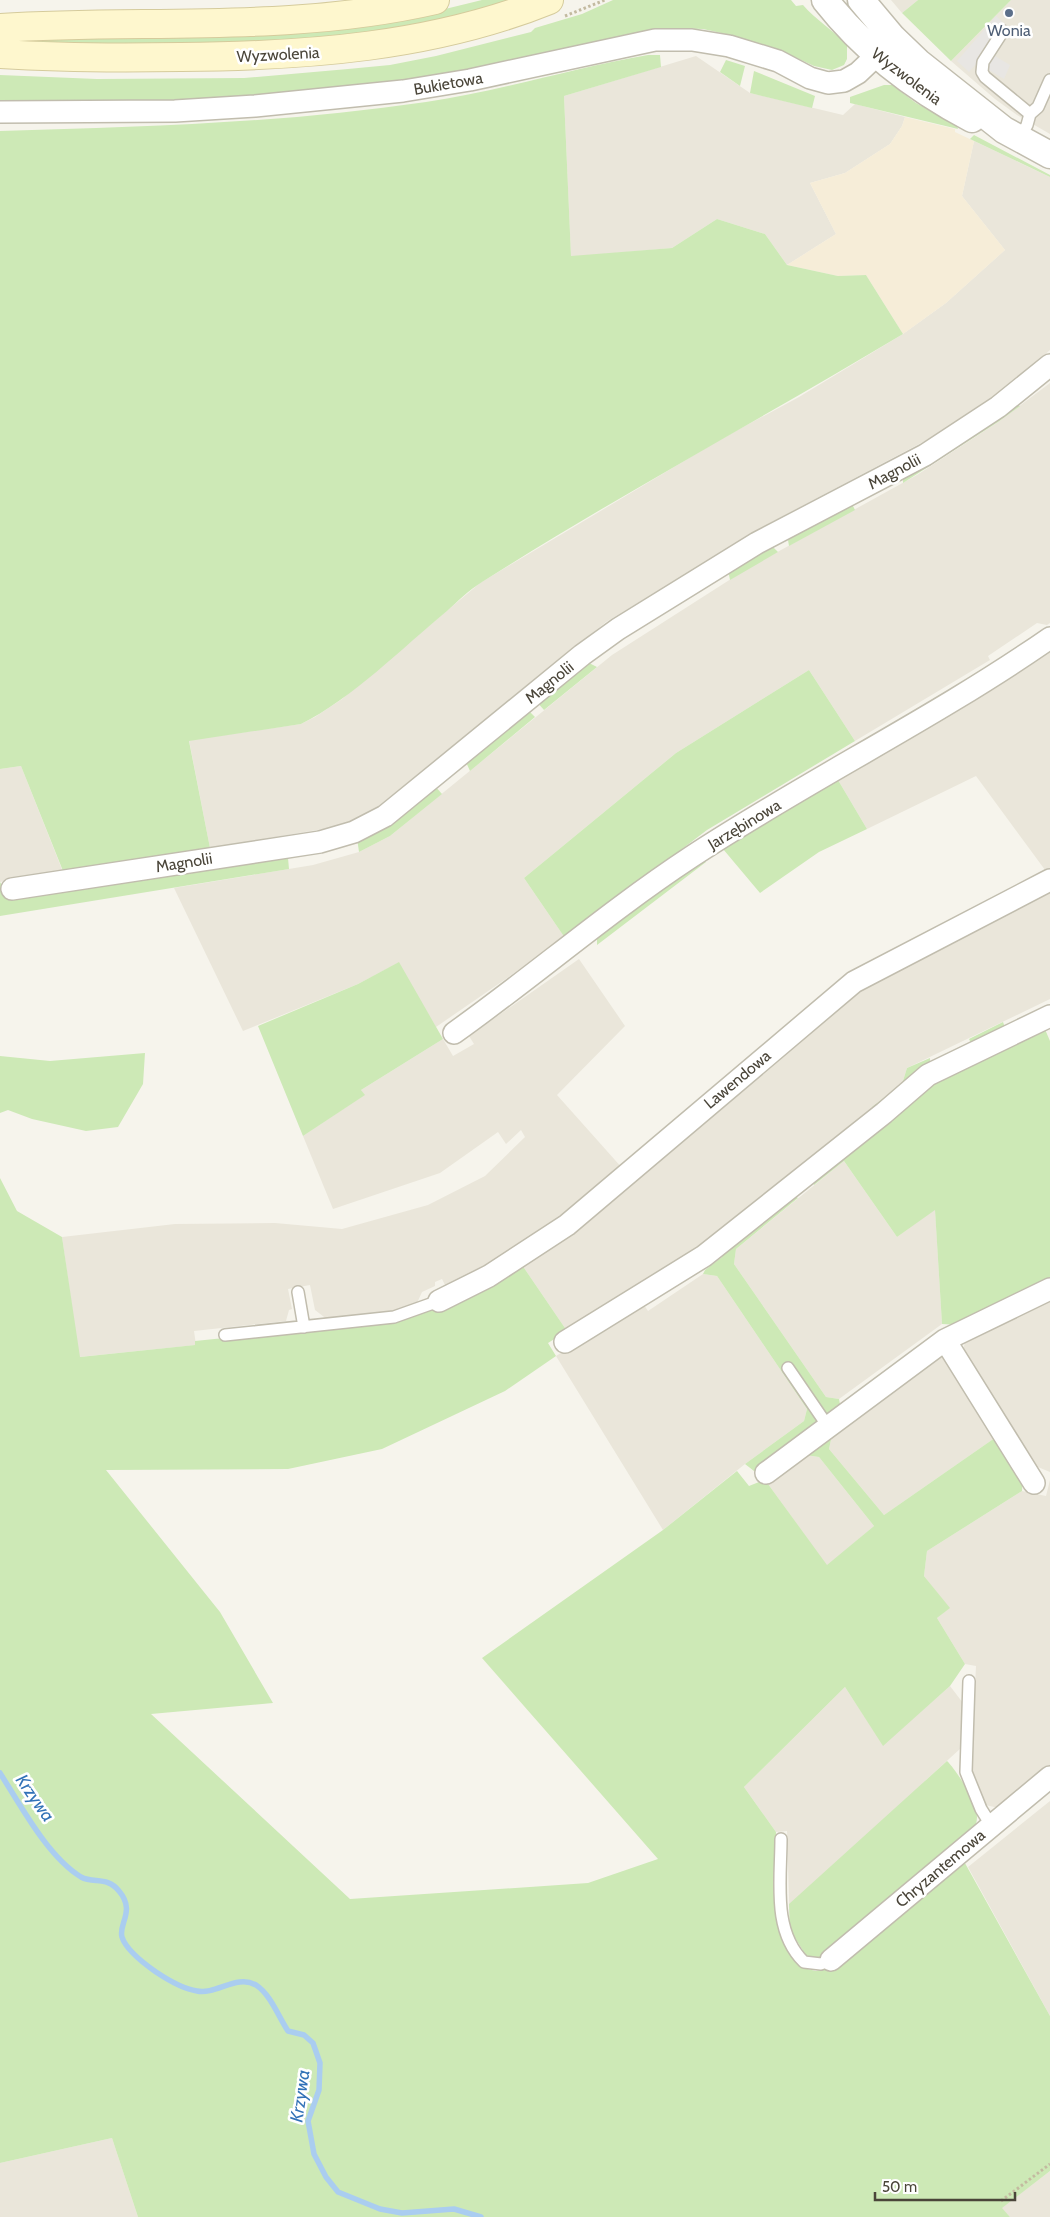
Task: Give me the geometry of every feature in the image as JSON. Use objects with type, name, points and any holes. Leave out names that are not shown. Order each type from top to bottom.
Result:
[{"type":"main road","name":"Wyzwolenia","points":[[0,28],[52,25],[244,23],[301,20],[351,15],[434,0]]},
{"type":"main road","name":"Wyzwolenia","points":[[0,54],[97,58],[301,54],[394,42],[446,32],[497,18],[549,0]]},
{"type":"street","name":"Wyzwolenia","points":[[825,0],[877,55],[913,84],[940,102],[972,119],[1012,134],[1050,155]]},
{"type":"street","name":"Wyzwolenia","points":[[860,0],[893,38],[918,62],[1012,134]]},
{"type":"street","name":"Bukietowa","points":[[0,112],[175,111],[255,106],[403,91],[470,80],[655,40],[692,40],[729,46],[778,61],[810,78],[828,83],[844,81],[858,73],[877,55]]},
{"type":"street","name":"Magnolii","points":[[12,889],[320,842],[354,832],[372,824],[416,793],[582,655],[612,633],[757,543],[925,456],[998,407],[1050,365]]},
{"type":"street","name":"Jarzębinowa","points":[[454,1033],[513,991],[614,911],[690,857],[1050,638]]},
{"type":"street","name":"Lawendowa","points":[[440,1301],[483,1280],[567,1226],[854,982],[1050,880]]},
{"type":"street","points":[[565,1342],[704,1256],[877,1119],[928,1075],[1050,1016]]},
{"type":"street","points":[[766,1473],[946,1340],[1050,1289]]},
{"type":"street","points":[[946,1340],[1034,1483]]},
{"type":"street","name":"Chryzantemowa","points":[[831,1960],[1050,1777]]},
{"type":"lane","points":[[1003,30],[983,62],[982,72],[985,77],[1030,114]]},
{"type":"lane","points":[[1012,134],[1030,119],[1030,114],[1038,107],[1050,80]]},
{"type":"lane","points":[[298,1292],[304,1327]]},
{"type":"lane","points":[[225,1336],[394,1317],[440,1301]]},
{"type":"lane","points":[[788,1368],[829,1428]]},
{"type":"lane","points":[[969,1681],[966,1772],[981,1809],[991,1825]]},
{"type":"lane","points":[[781,1839],[782,1922],[787,1938],[804,1962],[821,1964],[831,1960]]},
{"type":"path","points":[[1001,2201],[1050,2164]]},
{"type":"shaded area","points":[[891,0],[918,0],[902,13]]},
{"type":"shaded area","points":[[1011,0],[1050,0],[1050,134],[1017,115],[995,99],[951,61]]},
{"type":"shaded area","points":[[996,16],[1010,29],[995,56],[1010,65],[1004,79],[977,63],[969,72],[957,61]]},
{"type":"shaded area","points":[[696,56],[750,93],[843,115],[855,104],[905,117],[902,126],[890,144],[845,173],[810,183],[836,234],[787,265],[765,234],[717,219],[672,248],[571,257],[564,96]]},
{"type":"shaded area","points":[[905,117],[955,129],[955,132],[974,141],[962,196],[1005,250],[946,303],[903,334],[866,275],[838,276],[787,265],[836,234],[810,183],[845,173],[890,144],[902,126]]},
{"type":"shaded area","points":[[974,141],[1050,177],[1050,350],[1008,387],[953,426],[768,524],[606,622],[378,807],[341,826],[210,848],[189,740],[301,724],[315,717],[342,699],[480,583],[721,439],[799,397],[903,334],[946,303],[1005,250],[962,196]]},
{"type":"shaded area","points":[[1050,383],[1050,623],[1047,625],[1037,623],[988,656],[990,660],[855,741],[809,670],[676,753],[524,878],[565,938],[436,1027],[398,963],[358,984],[243,1031],[174,888],[313,865],[359,852],[390,836],[612,655],[745,570],[917,475],[998,422]]},
{"type":"shaded area","points":[[1050,650],[1050,873],[1048,874],[976,776],[867,829],[838,780]]},
{"type":"shaded area","points":[[21,766],[63,872],[0,882],[0,769]]},
{"type":"shaded area","points":[[1050,886],[1050,999],[907,1068],[902,1084],[714,1236],[640,1287],[567,1331],[520,1262],[848,993]]},
{"type":"shaded area","points":[[579,959],[625,1026],[557,1095],[623,1169],[556,1226],[448,1291],[442,1279],[435,1282],[435,1286],[422,1292],[417,1303],[401,1310],[328,1320],[315,1310],[310,1285],[288,1289],[292,1309],[289,1310],[286,1321],[194,1331],[196,1345],[79,1357],[62,1237],[175,1224],[275,1223],[342,1229],[428,1205],[485,1176],[525,1137],[521,1130],[506,1144],[498,1132],[440,1173],[333,1209],[303,1136],[364,1095],[361,1090],[443,1039],[453,1056],[474,1044],[469,1036]]},
{"type":"shaded area","points":[[844,1161],[897,1237],[935,1209],[942,1324],[839,1399],[826,1397],[734,1264],[736,1249]]},
{"type":"shaded area","points":[[703,1274],[717,1276],[807,1409],[804,1421],[745,1464],[663,1530],[556,1356],[642,1302],[648,1311]]},
{"type":"shaded area","points":[[1050,1298],[1050,1472],[1033,1465],[963,1353],[965,1340]]},
{"type":"shaded area","points":[[937,1356],[951,1361],[999,1435],[884,1515],[829,1449],[832,1435]]},
{"type":"shaded area","points":[[805,1455],[819,1457],[874,1526],[827,1566],[768,1484]]},
{"type":"shaded area","points":[[1050,1480],[1050,1766],[999,1808],[985,1805],[971,1768],[976,1666],[965,1664],[937,1618],[949,1608],[924,1576],[927,1551],[1022,1491],[1046,1496]]},
{"type":"shaded area","points":[[950,1686],[963,1703],[961,1748],[926,1780],[790,1930],[787,1831],[776,1832],[744,1787],[845,1687],[883,1745]]},
{"type":"shaded area","points":[[1050,1801],[1050,2016],[968,1867]]},
{"type":"shaded area","points":[[112,2138],[138,2217],[0,2217],[0,2163]]},
{"type":"shaded area","points":[[1050,2171],[1050,2217],[1010,2217],[1001,2208]]},
{"type":"green space","points":[[482,0],[513,0],[440,21],[311,41],[181,46],[0,42],[437,11]]},
{"type":"green space","points":[[613,0],[791,0],[796,6],[803,5],[847,45],[847,59],[844,65],[832,70],[814,66],[786,53],[735,36],[703,29],[672,28],[628,34],[456,74],[348,87],[239,99],[155,102],[0,102],[0,75],[97,79],[244,78],[390,65],[436,56],[531,32],[535,28],[582,14]]},
{"type":"green space","points":[[918,0],[1011,0],[951,61],[902,13]]},
{"type":"green space","points":[[648,55],[660,55],[661,67],[564,96],[571,256],[672,248],[717,219],[765,234],[787,265],[838,276],[866,275],[903,334],[638,487],[482,582],[358,687],[301,724],[189,741],[210,848],[285,836],[284,841],[63,871],[21,766],[0,769],[0,131],[213,123],[373,109],[454,97]]},
{"type":"green space","points":[[726,60],[745,66],[740,86],[720,72]]},
{"type":"green space","points":[[754,71],[815,96],[812,108],[750,93]]},
{"type":"green space","points":[[884,85],[892,85],[916,103],[957,126],[958,129],[850,103],[850,97]]},
{"type":"green space","points":[[974,135],[1050,175],[1050,177],[970,139]]},
{"type":"green space","points":[[1014,403],[1020,406],[903,483],[903,477]]},
{"type":"green space","points":[[850,500],[855,510],[789,546],[787,534]]},
{"type":"green space","points":[[771,545],[778,552],[730,580],[728,570]]},
{"type":"green space","points":[[585,661],[597,667],[544,710],[536,701]]},
{"type":"green space","points":[[809,670],[855,741],[707,830],[565,938],[524,878],[676,753]]},
{"type":"green space","points":[[527,709],[535,717],[470,771],[465,760]]},
{"type":"green space","points":[[838,780],[867,829],[819,852],[760,893],[723,849]]},
{"type":"green space","points":[[435,786],[442,794],[390,836],[359,852],[357,838]]},
{"type":"green space","points":[[282,854],[288,858],[289,869],[0,916],[0,882],[9,896]]},
{"type":"green space","points":[[700,859],[706,862],[597,945],[597,934]]},
{"type":"green space","points":[[399,962],[443,1039],[361,1090],[365,1095],[303,1136],[258,1026],[358,984]]},
{"type":"green space","points":[[1003,1022],[1006,1030],[972,1045],[969,1039]]},
{"type":"green space","points":[[1044,1027],[1050,1041],[1050,1284],[959,1325],[942,1324],[935,1210],[897,1237],[844,1161],[814,1185],[812,1181],[928,1082]]},
{"type":"green space","points":[[145,1053],[143,1084],[118,1127],[86,1131],[32,1119],[8,1110],[0,1113],[0,1056],[50,1061]]},
{"type":"green space","points":[[930,1058],[930,1066],[876,1112],[872,1107],[902,1084],[907,1068]]},
{"type":"green space","points":[[0,1178],[17,1211],[62,1237],[80,1357],[195,1345],[195,1341],[394,1321],[520,1262],[567,1331],[548,1343],[556,1356],[505,1391],[382,1449],[288,1469],[106,1470],[220,1612],[273,1703],[151,1714],[350,1899],[588,1883],[658,1859],[482,1658],[663,1530],[737,1471],[749,1486],[764,1480],[832,1435],[829,1449],[884,1515],[999,1435],[1023,1472],[1022,1491],[927,1551],[924,1576],[950,1608],[937,1618],[965,1664],[950,1686],[883,1746],[845,1687],[744,1787],[776,1832],[776,1904],[778,1926],[784,1944],[791,1956],[803,1968],[816,1971],[828,1968],[961,1856],[1050,2016],[1050,2171],[1002,2208],[1010,2217],[138,2217],[112,2138],[0,2163]],"holes":[[[805,1455],[819,1457],[874,1526],[827,1565],[768,1484]]]},
{"type":"green space","points":[[793,1195],[798,1198],[736,1249],[734,1264],[826,1397],[839,1399],[841,1410],[830,1416],[822,1410],[814,1412],[817,1422],[815,1429],[759,1470],[754,1471],[745,1464],[804,1421],[807,1409],[717,1276],[703,1274],[705,1270],[722,1257],[727,1245]]},
{"type":"green space","points":[[947,1761],[961,1779],[974,1803],[977,1819],[972,1832],[822,1958],[807,1957],[790,1930],[789,1904]]},
{"type":"waterway","name":"Krzywa","points":[[0,1773],[36,1830],[57,1857],[81,1877],[110,1883],[119,1891],[126,1905],[121,1932],[122,1937],[132,1952],[142,1961],[171,1981],[192,1990],[212,1990],[241,1982],[249,1982],[256,1985],[266,1994],[288,2031],[304,2035],[313,2043],[320,2063],[319,2090],[308,2121],[314,2154],[326,2177],[338,2192],[380,2209],[402,2213],[454,2209],[481,2217]]},
{"type":"place","name":"Wonia","points":[[1009,13]]}]
